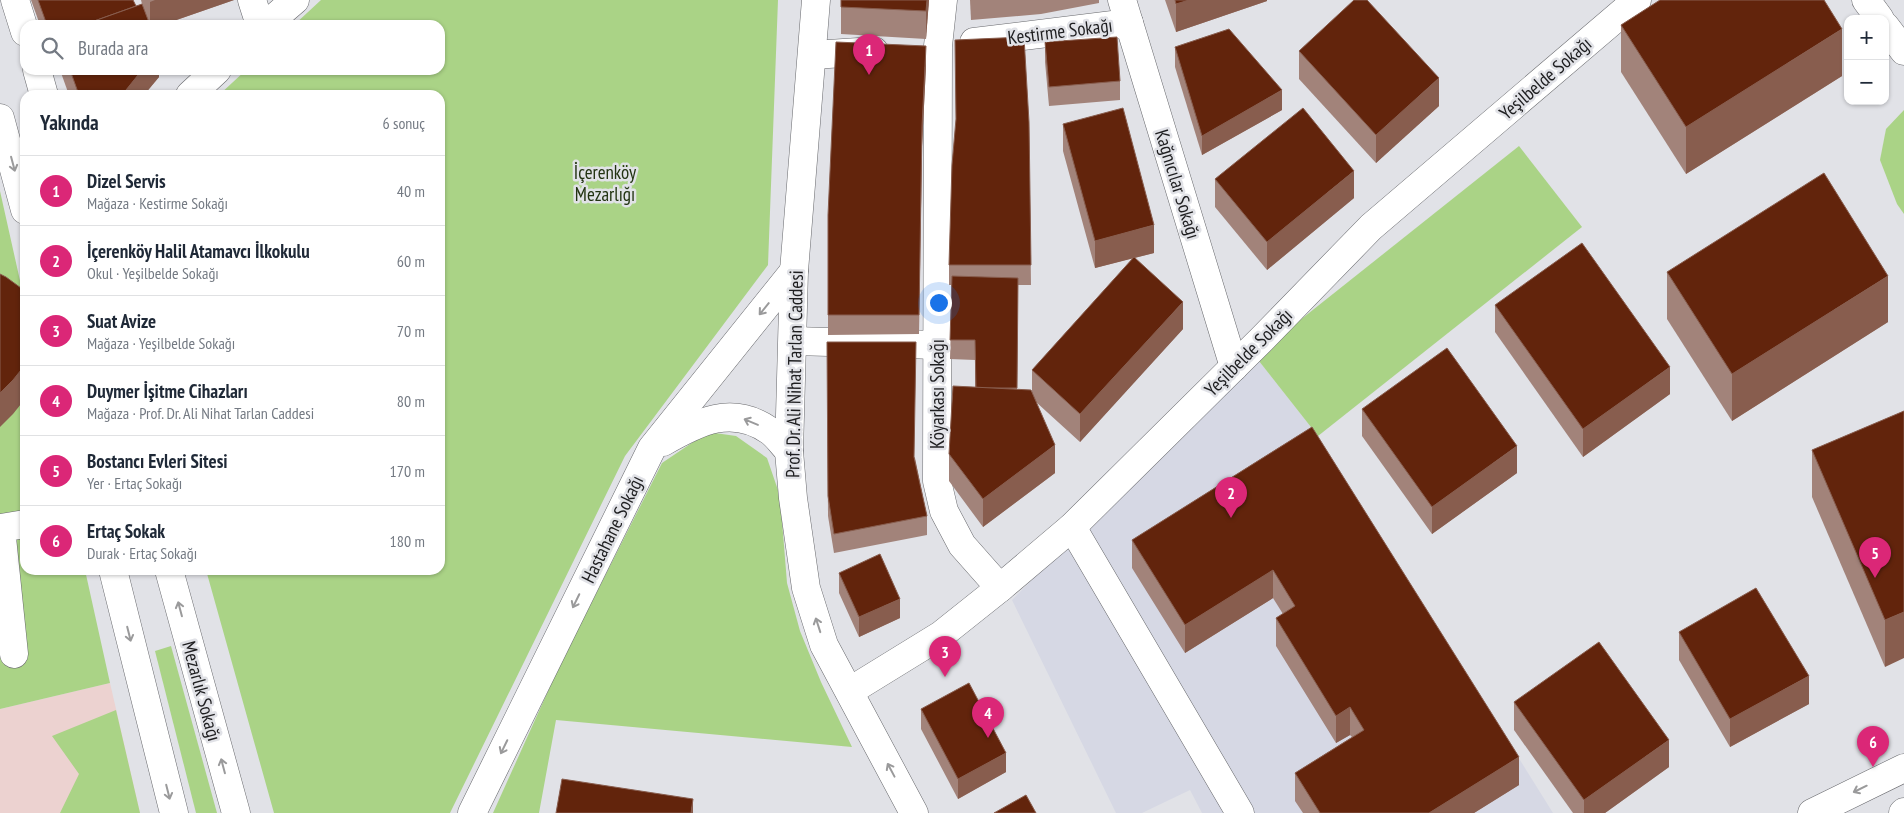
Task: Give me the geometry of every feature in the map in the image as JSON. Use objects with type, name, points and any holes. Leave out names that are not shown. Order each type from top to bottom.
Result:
[{"type":"street","points":[[15,0],[21,20]]},
{"type":"street","points":[[252,0],[258,20]]},
{"type":"street","points":[[272,20],[295,0]]},
{"type":"street","name":"Prof. Dr. Ali Nihat Tarlan Caddesi","points":[[816,0],[794,272],[794,341],[789,451],[794,498],[806,588],[824,645],[914,813]]},
{"type":"street","name":"Köyarkası Sokağı","points":[[943,0],[938,46],[937,481],[944,511],[962,545],[1000,588]]},
{"type":"street","name":"Yeşilbelde Sokağı","points":[[850,691],[941,635],[1072,527],[1234,367],[1371,227],[1637,0]]},
{"type":"street","points":[[1866,0],[1877,15]]},
{"type":"street","name":"Kestirme Sokağı","points":[[813,55],[938,46],[1126,11]]},
{"type":"street","name":"Kağnıcılar Sokağı","points":[[1126,11],[1234,367]]},
{"type":"street","points":[[1889,31],[1904,51]]},
{"type":"street","points":[[38,75],[43,90]]},
{"type":"street","points":[[195,90],[212,75]]},
{"type":"street","points":[[0,118],[20,192]]},
{"type":"street","name":"Hastahane Sokağı","points":[[472,813],[652,448],[794,272]]},
{"type":"street","points":[[794,341],[938,345]]},
{"type":"street","points":[[652,448],[691,426],[717,417],[746,419],[771,432],[789,451]]},
{"type":"street","points":[[14,654],[2,528],[20,525]]},
{"type":"street","points":[[1072,527],[1240,813]]},
{"type":"street","points":[[114,575],[174,813]]},
{"type":"street","name":"Mezarlık Sokağı","points":[[170,575],[236,813]]},
{"type":"street","points":[[1812,813],[1904,768]]},
{"type":"shaded area","points":[[1255,356],[1318,436],[1553,813],[1202,813],[1190,790],[1142,813],[1116,813],[1012,600]]},
{"type":"shaded area","points":[[110,683],[140,813],[0,813],[0,709]]},
{"type":"green space","name":"İçerenköy Mezarlığı","points":[[321,0],[778,0],[768,265],[625,456],[450,813],[274,813],[207,575],[445,575],[445,90],[224,90],[241,75],[445,75],[445,20],[299,20]]},
{"type":"green space","points":[[1904,110],[1904,214],[1897,204],[1880,160],[1886,129]]},
{"type":"green space","points":[[1519,146],[1582,227],[1318,436],[1255,356]]},
{"type":"green space","points":[[0,191],[20,281],[20,575],[86,575],[110,683],[0,709]]},
{"type":"green space","points":[[708,432],[736,436],[767,458],[780,496],[787,583],[800,631],[821,682],[852,747],[556,720],[539,813],[493,813],[558,669],[662,463]]},
{"type":"green space","points":[[171,646],[217,813],[196,813],[155,651]]},
{"type":"green space","points":[[116,710],[140,813],[60,813],[79,774],[52,736]]},
{"type":"building","points":[[38,0],[133,0],[136,6],[97,20],[45,20]]},
{"type":"building","points":[[841,0],[927,0],[926,11],[841,7]]},
{"type":"building","points":[[1175,0],[1189,0],[1176,4]]},
{"type":"building","points":[[1354,0],[1367,0],[1439,78],[1376,135],[1299,51]]},
{"type":"building","points":[[1660,0],[1824,0],[1842,29],[1686,127],[1621,25]]},
{"type":"building","points":[[142,4],[148,20],[97,20]]},
{"type":"building","points":[[1229,29],[1282,90],[1202,136],[1175,47]]},
{"type":"building","points":[[1024,37],[1029,122],[1031,265],[949,265],[952,165],[956,119],[955,40]]},
{"type":"building","points":[[1117,37],[1120,81],[1049,87],[1045,42]]},
{"type":"building","points":[[836,42],[926,46],[922,126],[919,315],[828,315],[828,215]]},
{"type":"building","points":[[72,75],[138,75],[126,90],[77,90]]},
{"type":"building","points":[[1123,108],[1154,225],[1095,241],[1063,124]]},
{"type":"building","points":[[1303,108],[1354,171],[1267,242],[1215,179]]},
{"type":"building","points":[[1824,173],[1888,276],[1732,374],[1667,272]]},
{"type":"building","points":[[1582,243],[1670,367],[1583,429],[1495,305]]},
{"type":"building","points":[[1134,257],[1183,302],[1080,414],[1032,370]]},
{"type":"building","points":[[0,274],[20,287],[20,371],[0,393]]},
{"type":"building","points":[[952,276],[1018,278],[1017,388],[976,388],[975,340],[950,340]]},
{"type":"building","points":[[827,342],[916,342],[914,457],[927,516],[834,534],[828,496]]},
{"type":"building","points":[[1447,348],[1517,446],[1432,507],[1362,409]]},
{"type":"building","points":[[953,386],[1031,390],[1055,445],[983,499],[949,454]]},
{"type":"building","points":[[1904,411],[1904,612],[1885,620],[1812,450]]},
{"type":"building","points":[[1312,427],[1519,757],[1429,813],[1320,813],[1295,773],[1364,730],[1350,707],[1336,716],[1276,618],[1295,606],[1273,570],[1185,625],[1132,540]]},
{"type":"building","points":[[880,554],[900,599],[859,617],[839,573]]},
{"type":"building","points":[[1756,588],[1809,676],[1730,719],[1679,632]]},
{"type":"building","points":[[1599,642],[1669,740],[1584,800],[1514,702]]},
{"type":"building","points":[[969,683],[1006,753],[958,779],[921,709]]},
{"type":"building","points":[[562,779],[693,799],[691,813],[556,813]]},
{"type":"building","points":[[1026,795],[1036,813],[994,813]]},
{"type":"place","name":"Dizel Servis","points":[[869,75]]},
{"type":"place","name":"İçerenköy Halil Atamavcı İlkokulu","points":[[1231,518]]},
{"type":"place","name":"Bostancı Evleri Sitesi","points":[[1875,578]]},
{"type":"place","name":"Suat Avize","points":[[945,677]]},
{"type":"place","name":"Duymer İşitme Cihazları","points":[[988,738]]},
{"type":"place","name":"Ertaç Sokak","points":[[1873,767]]}]
